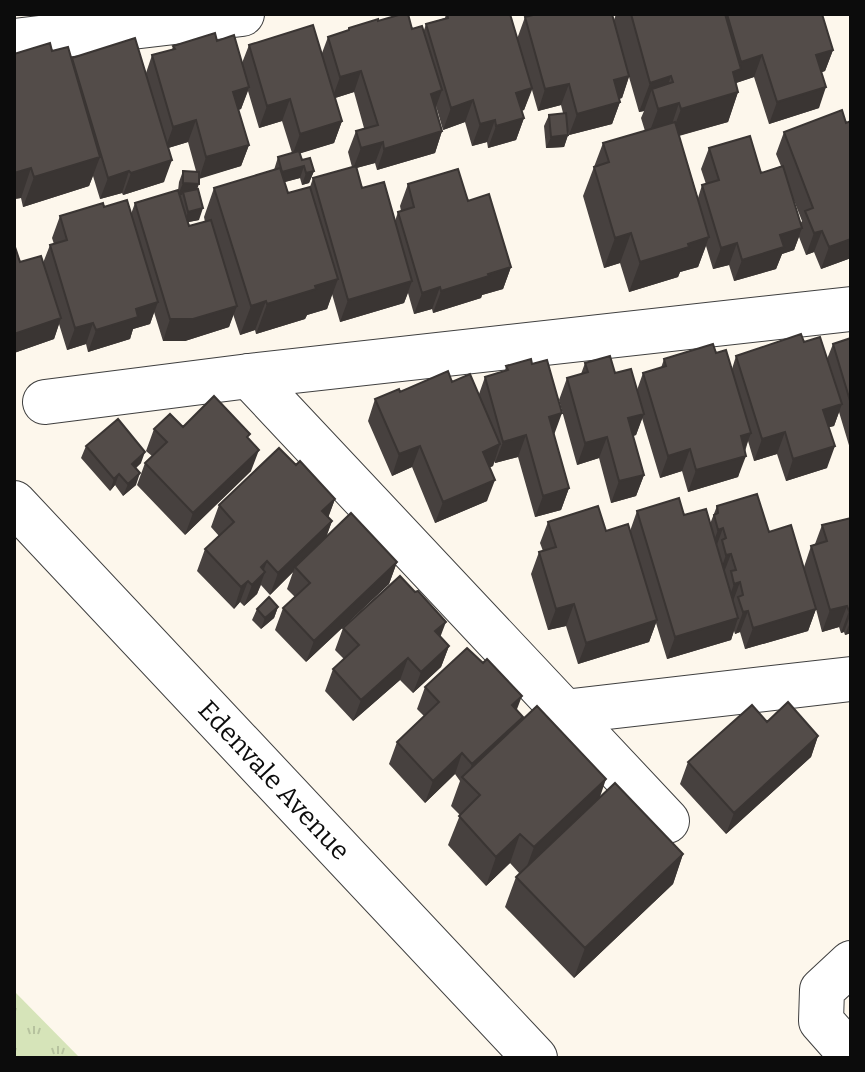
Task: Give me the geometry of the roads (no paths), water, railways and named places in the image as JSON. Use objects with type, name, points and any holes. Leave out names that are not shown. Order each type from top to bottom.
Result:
[{"type":"street","points":[[14,41],[242,14]]},
{"type":"street","points":[[45,402],[249,376],[851,309]]},
{"type":"street","points":[[249,376],[667,821]]},
{"type":"street","name":"Edenvale Avenue","points":[[14,503],[535,1058]]},
{"type":"street","points":[[564,712],[851,679]]},
{"type":"street","points":[[851,963],[822,990],[821,1021],[851,1055]]}]
